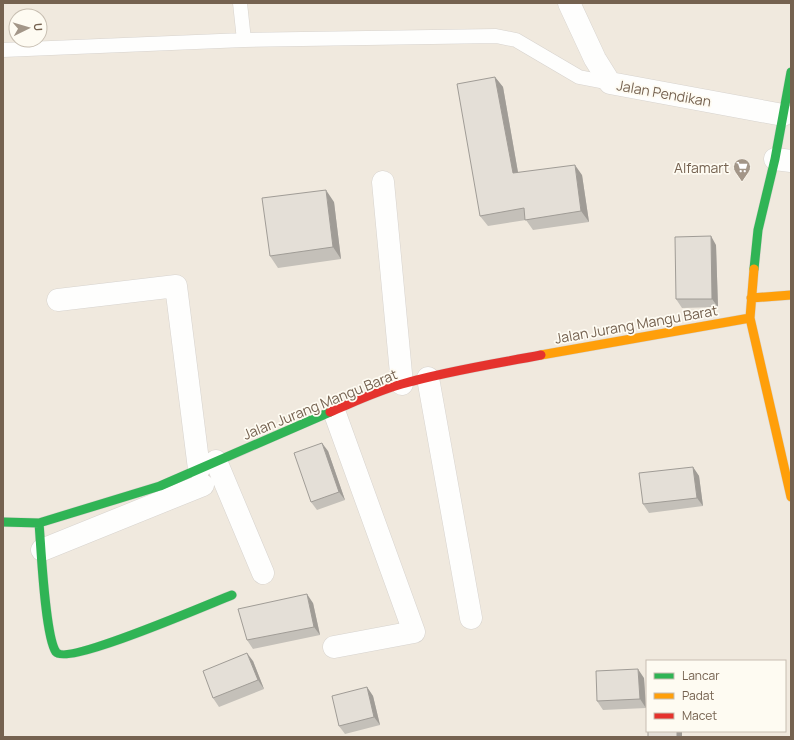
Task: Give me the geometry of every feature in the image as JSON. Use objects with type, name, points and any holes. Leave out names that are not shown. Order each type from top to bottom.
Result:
[{"type":"street","name":"Jalan Pendikan","points":[[569,3],[595,59],[610,83],[783,115]]},
{"type":"street","points":[[791,72],[783,115],[783,160],[758,230],[750,318],[787,462],[791,497]]},
{"type":"street","points":[[384,182],[402,384]]},
{"type":"street","points":[[58,300],[176,286],[206,472],[263,573]]},
{"type":"street","points":[[751,298],[791,295]]},
{"type":"street","name":"Jalan Jurang Mangu Barat","points":[[3,522],[39,523],[206,472],[334,411],[402,384],[470,368],[750,318]]},
{"type":"street","points":[[428,378],[471,618]]},
{"type":"street","points":[[334,411],[414,632],[334,647]]},
{"type":"street","points":[[42,550],[206,472]]},
{"type":"street","points":[[39,523],[49,633],[56,652],[61,655],[83,652],[102,646],[232,595]]},
{"type":"lane","points":[[240,3],[244,40]]},
{"type":"lane","points":[[3,50],[244,40],[496,36],[516,40],[579,77],[610,83]]},
{"type":"shaded area","points":[[3,3],[791,3],[791,737],[3,737]]},
{"type":"building","points":[[495,77],[513,173],[575,165],[581,211],[525,220],[524,208],[480,216],[457,84]]},
{"type":"building","points":[[326,190],[333,247],[270,256],[262,198]]},
{"type":"building","points":[[711,236],[712,299],[676,299],[675,237]]},
{"type":"building","points":[[322,443],[339,492],[311,502],[294,453]]},
{"type":"building","points":[[693,467],[697,498],[643,504],[639,473]]},
{"type":"building","points":[[307,594],[314,627],[247,640],[238,609]]},
{"type":"building","points":[[247,653],[258,680],[213,698],[203,671]]},
{"type":"building","points":[[638,669],[640,699],[597,701],[596,671]]},
{"type":"building","points":[[367,687],[374,717],[339,726],[332,696]]},
{"type":"building","points":[[648,732],[677,732],[677,737],[648,737]]},
{"type":"traffic: fast","points":[[754,269],[758,230],[775,159],[791,72]]},
{"type":"traffic: fast","points":[[3,522],[39,523],[160,486],[330,412]]},
{"type":"traffic: fast","points":[[39,523],[46,611],[52,643],[56,652],[66,654],[111,642],[232,595]]},
{"type":"traffic: slow","points":[[754,269],[750,318],[791,497]]},
{"type":"traffic: slow","points":[[751,298],[791,295]]},
{"type":"traffic: slow","points":[[541,355],[750,318]]},
{"type":"traffic: jam","points":[[330,412],[384,390],[419,379],[541,355]]},
{"type":"place","name":"Alfamart","points":[[742,182]]}]
